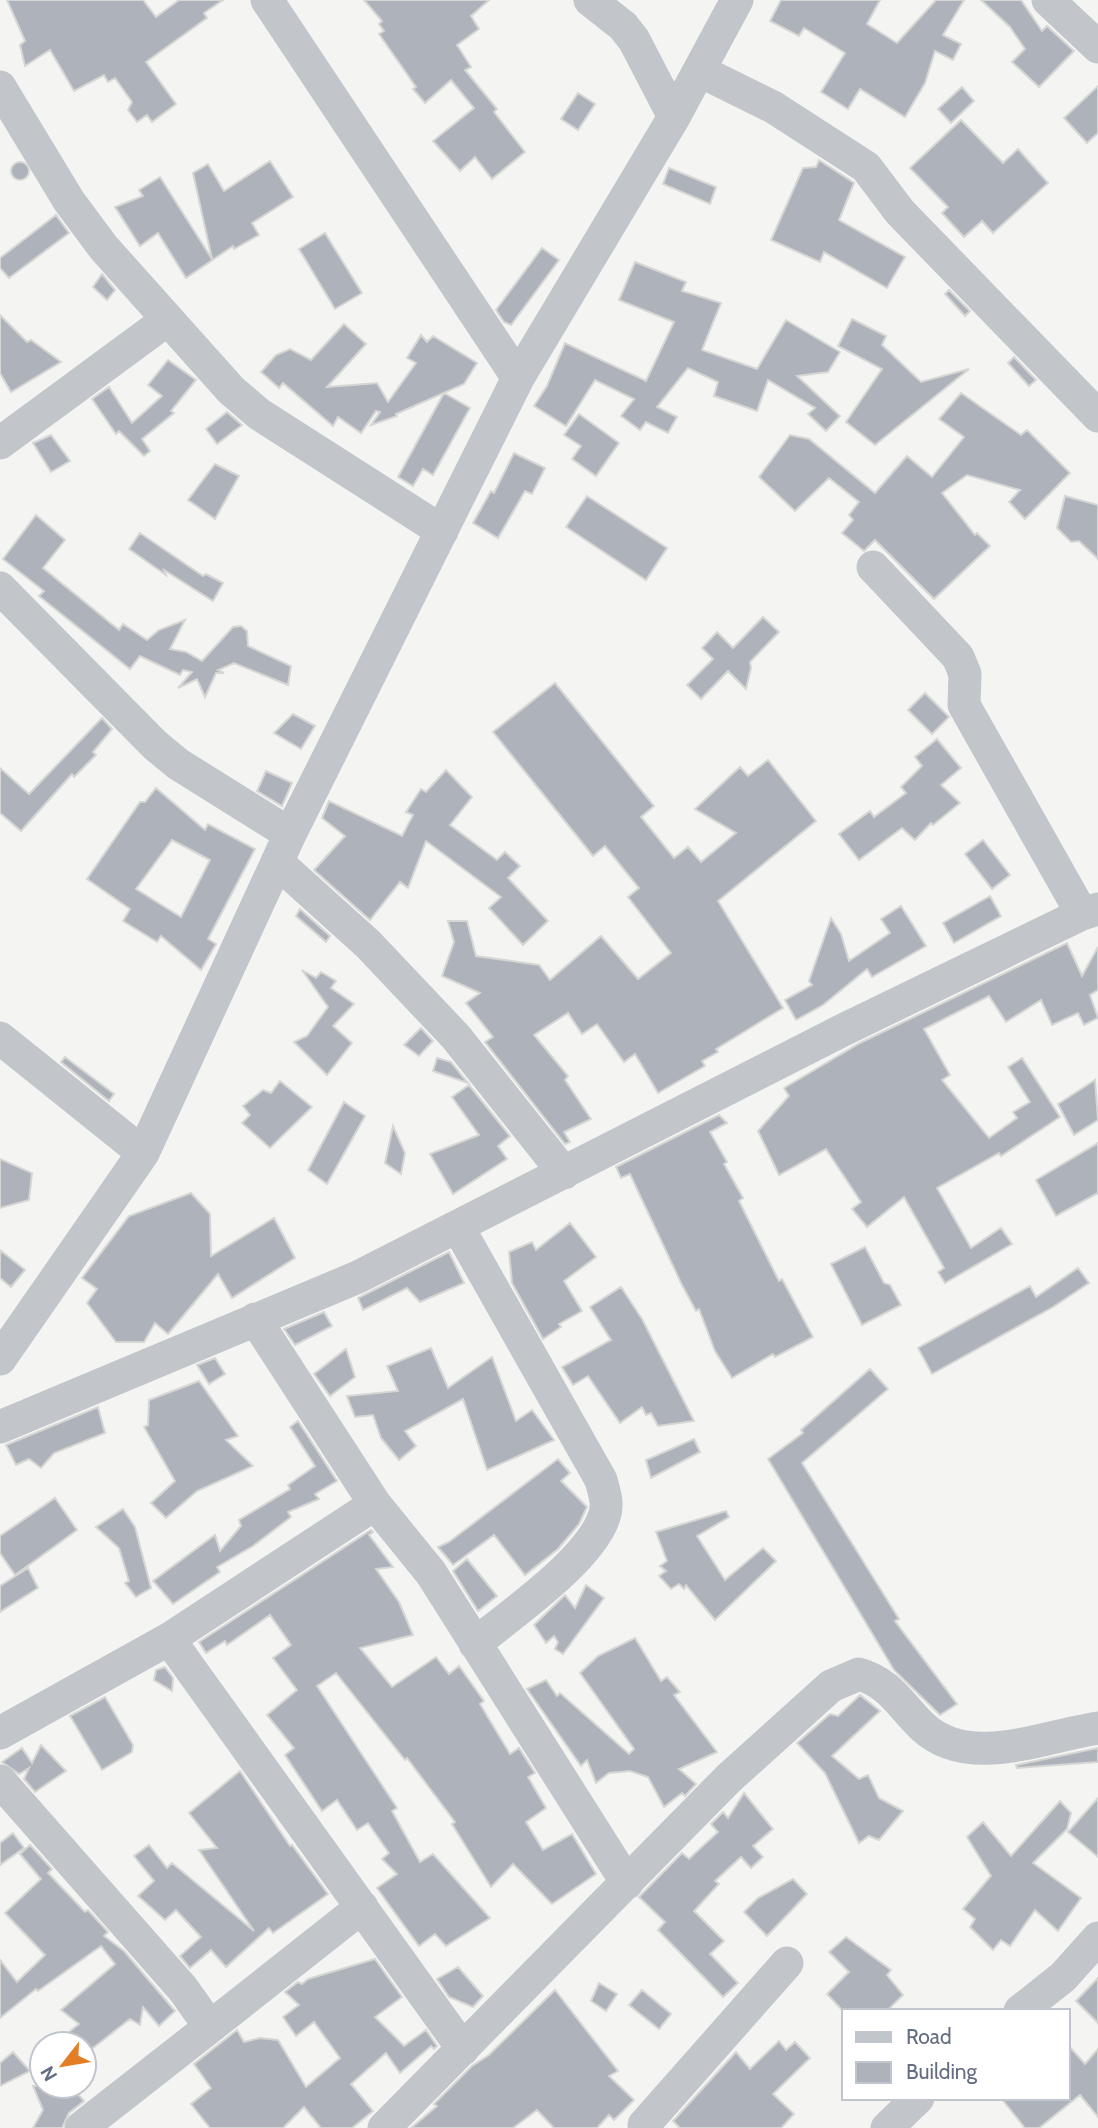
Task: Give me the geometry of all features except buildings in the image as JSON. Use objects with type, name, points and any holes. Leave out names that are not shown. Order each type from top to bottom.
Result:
[{"type":"street","points":[[267,0],[518,378]]},
{"type":"street","points":[[590,0],[623,26],[634,40],[674,117]]},
{"type":"street","points":[[0,1359],[143,1153],[284,848],[518,378],[674,117],[737,0]]},
{"type":"street","points":[[1048,0],[1098,47]]},
{"type":"street","points":[[700,71],[773,107],[866,167],[900,212],[1098,416]]},
{"type":"street","points":[[0,87],[69,201],[104,248],[231,390],[259,414],[442,531]]},
{"type":"street","points":[[0,443],[167,320]]},
{"type":"street","points":[[0,1427],[358,1278],[843,1030],[1090,911],[964,705],[965,674],[958,657],[873,567]]},
{"type":"street","points":[[0,588],[155,745],[284,848],[368,944],[456,1037],[564,1173]]},
{"type":"street","points":[[0,1038],[143,1153]]},
{"type":"street","points":[[458,1227],[601,1480],[607,1500],[604,1517],[578,1556],[475,1644]]},
{"type":"street","points":[[255,1319],[375,1504],[431,1573],[627,1883]]},
{"type":"street","points":[[0,1733],[169,1639],[375,1504]]},
{"type":"street","points":[[169,1639],[463,2049]]},
{"type":"street","points":[[384,2128],[787,1724],[831,1686],[859,1674],[877,1679],[932,1734],[963,1748],[1001,1746],[1098,1728]]},
{"type":"street","points":[[0,1781],[175,1980],[210,2027]]},
{"type":"street","points":[[81,2128],[362,1907]]},
{"type":"street","points":[[1023,2009],[1063,1977],[1098,1938]]},
{"type":"street","points":[[644,2127],[787,1963]]},
{"type":"street","points":[[887,2128],[916,2100]]}]
